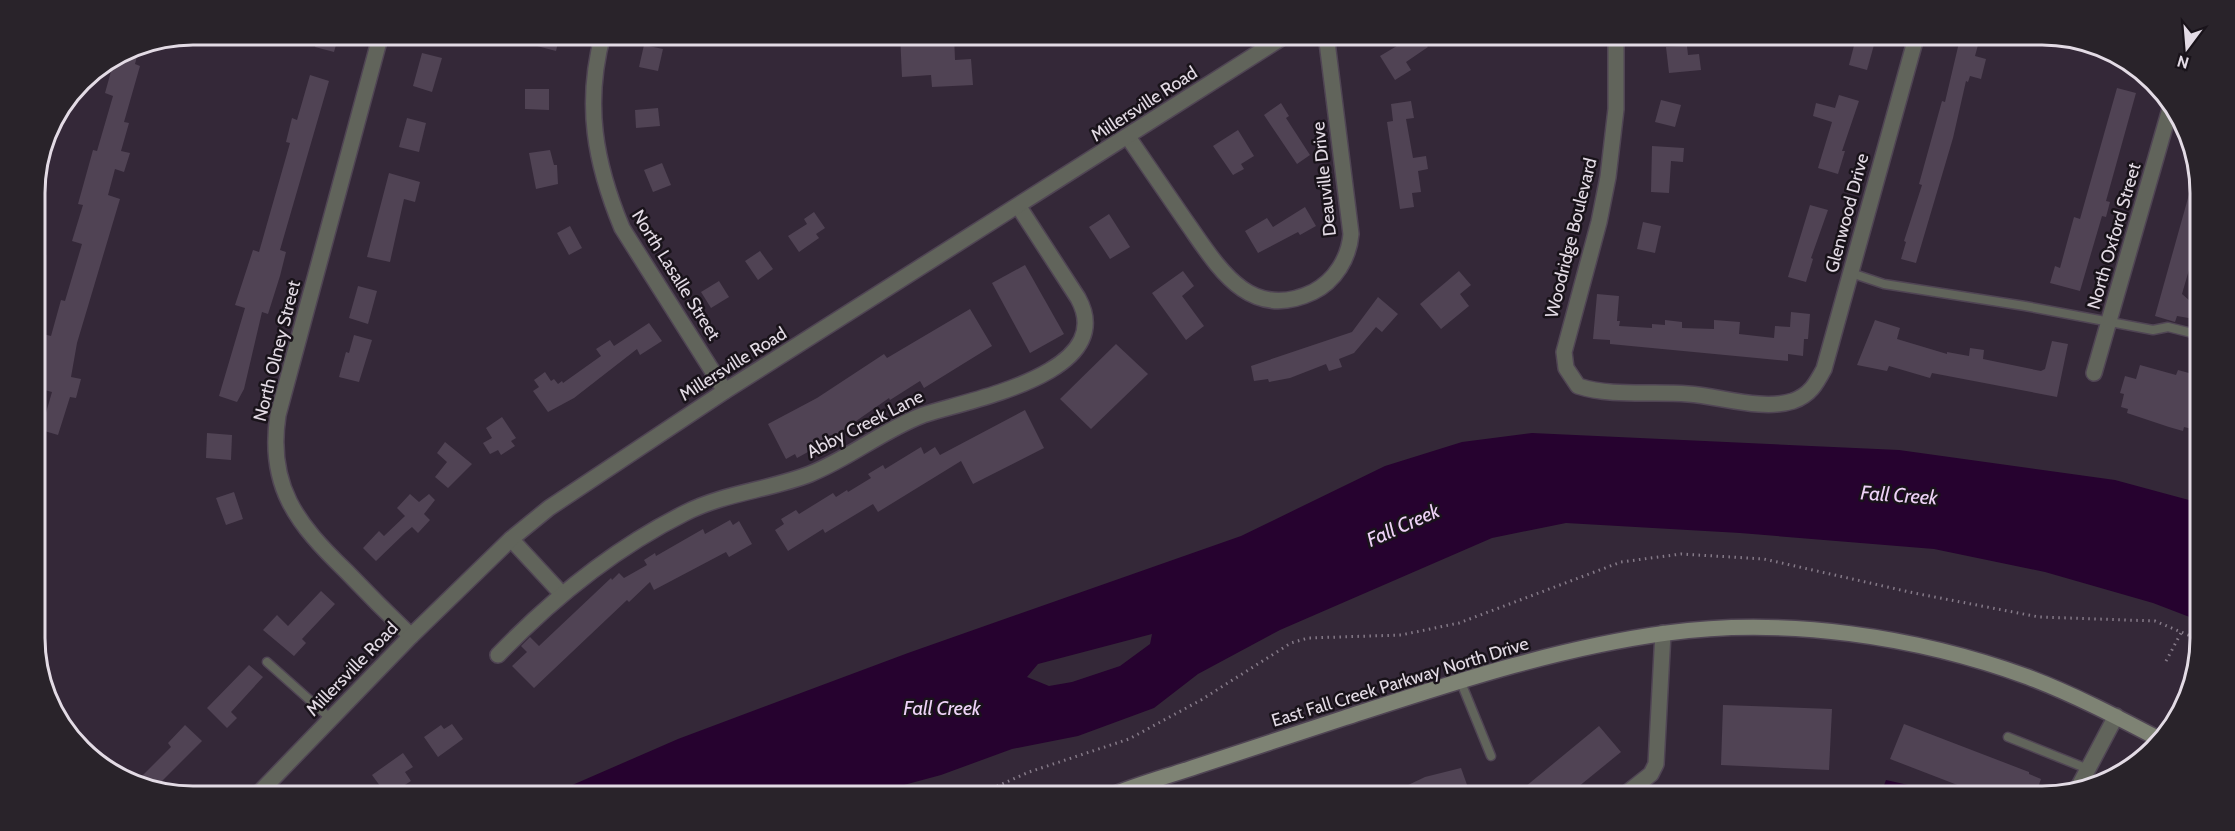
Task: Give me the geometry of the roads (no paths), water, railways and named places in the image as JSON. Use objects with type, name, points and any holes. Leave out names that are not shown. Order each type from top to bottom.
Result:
[{"type":"main road","name":"East Fall Creek Parkway North Drive","points":[[1144,786],[1460,680],[1587,647],[1663,633],[1734,628],[1779,629],[1892,641],[1957,655],[2016,673],[2116,716],[2153,736]]},
{"type":"street","name":"North Olney Street","points":[[378,45],[278,415],[276,453],[286,497],[306,530],[411,636]]},
{"type":"street","name":"North Lasalle Street","points":[[601,45],[597,62],[593,117],[596,148],[606,189],[622,228],[725,391]]},
{"type":"street","name":"Millersville Road","points":[[266,786],[411,636],[511,539],[549,508],[725,391],[1019,207],[1271,45]]},
{"type":"street","name":"Deauville Drive","points":[[1128,137],[1230,282],[1257,297],[1272,300],[1295,299],[1316,290],[1329,281],[1343,263],[1351,234],[1327,45]]},
{"type":"street","name":"Woodridge Boulevard","points":[[1616,45],[1616,109],[1611,157],[1599,222],[1565,346],[1564,359],[1571,376],[1578,386],[1599,391],[1690,394],[1768,404],[1791,402],[1804,396]]},
{"type":"street","name":"Glenwood Drive","points":[[1804,396],[1812,390],[1824,369],[1914,45]]},
{"type":"street","name":"North Oxford Street","points":[[2094,374],[2168,116]]},
{"type":"street","name":"Abby Creek Lane","points":[[498,655],[561,593],[598,565],[685,512],[721,499],[812,473],[922,416],[1025,384],[1069,356],[1082,338],[1083,311],[1078,298],[1019,207]]},
{"type":"street","points":[[511,539],[561,593]]},
{"type":"street","points":[[1636,786],[1651,774],[1656,764],[1663,633]]},
{"type":"street","points":[[2082,780],[2116,716]]},
{"type":"lane","points":[[1851,273],[1884,284],[2110,320],[2153,330],[2168,327],[2190,332]]},
{"type":"lane","points":[[267,662],[331,719]]},
{"type":"lane","points":[[1460,680],[1491,756]]},
{"type":"lane","points":[[2008,737],[2088,769]]},
{"type":"water","name":"Fall Creek","points":[[1532,433],[1899,450],[2115,480],[2190,500],[2190,617],[2153,603],[2045,572],[1934,549],[1740,533],[1566,523],[1492,538],[1280,630],[1198,674],[1154,708],[1078,736],[1012,749],[941,775],[900,786],[570,786],[678,739],[908,653],[1241,536],[1385,466],[1462,442]],"holes":[[[1152,634],[1150,644],[1120,666],[1072,682],[1049,686],[1027,677],[1038,664]]]},
{"type":"water","points":[[1886,780],[1913,786],[1884,786]]}]
